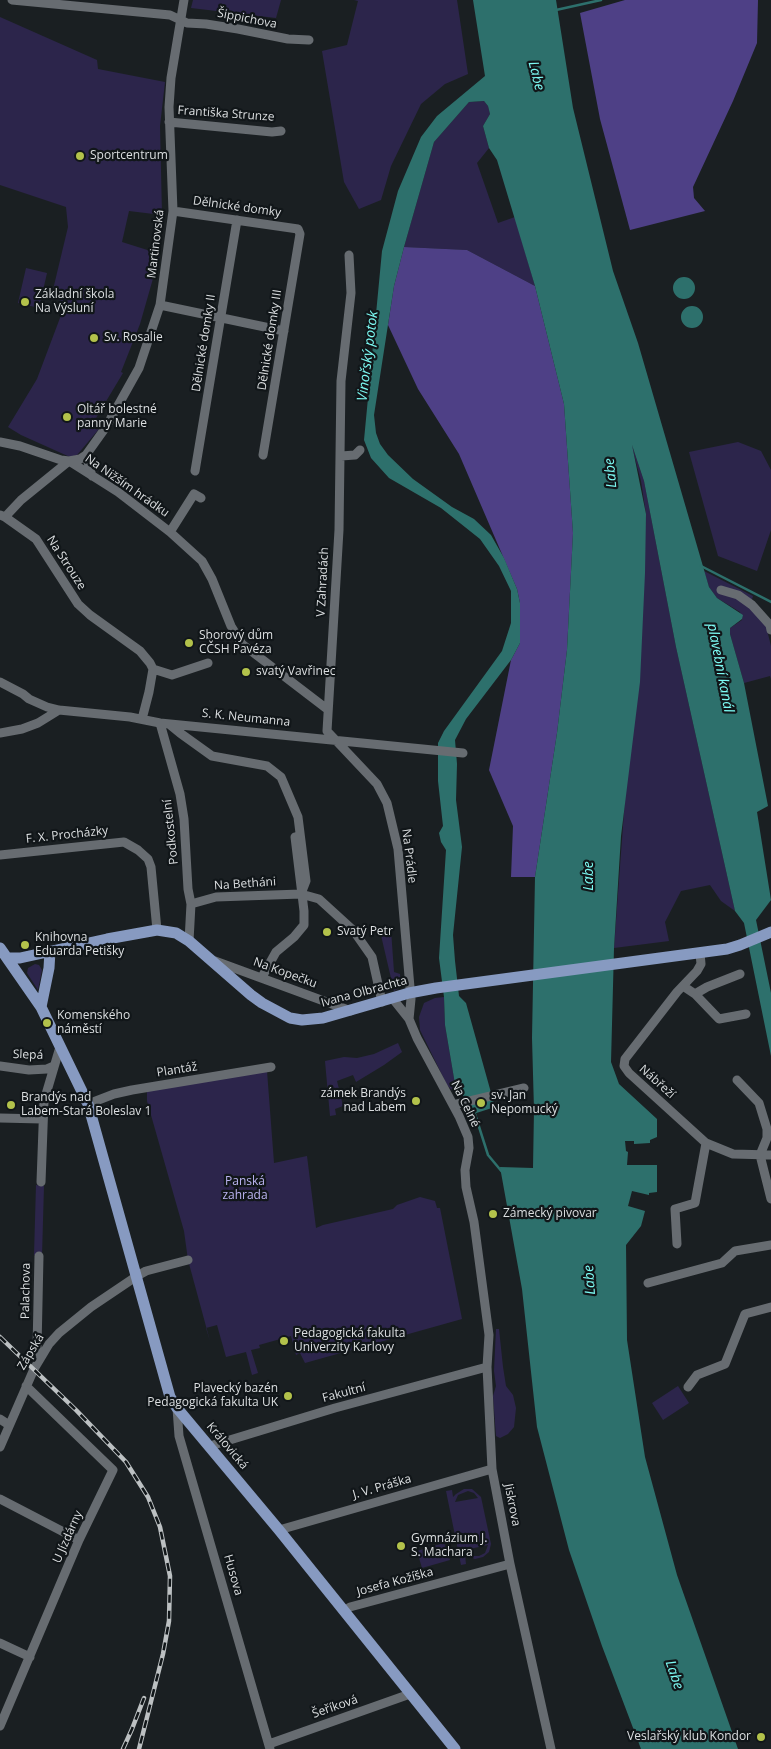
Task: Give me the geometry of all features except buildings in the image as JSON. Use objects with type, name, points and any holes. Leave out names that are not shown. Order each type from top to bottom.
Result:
[{"type":"main road","name":"Ivana Olbrachta","points":[[4,953],[20,958],[157,930],[176,933],[189,940],[251,995],[278,1013],[302,1020],[323,1018],[436,988],[700,953],[740,945],[770,932]]},
{"type":"main road","points":[[42,1007],[50,951]]},
{"type":"main road","name":"Královická","points":[[4,953],[42,1007],[88,1104],[168,1390],[176,1408],[279,1530],[455,1749]]},
{"type":"street","name":"Šippichova","points":[[12,0],[170,15],[187,23],[238,29],[288,39],[309,40]]},
{"type":"street","name":"Martinovská","points":[[86,455],[106,427],[139,368],[160,305],[173,211],[169,122],[170,92],[184,0]]},
{"type":"street","name":"Františka Strunze","points":[[169,122],[272,132],[281,131]]},
{"type":"street","name":"Dělnické domky","points":[[173,211],[298,229]]},
{"type":"street","name":"Dělnické domky II","points":[[195,471],[237,220]]},
{"type":"street","name":"Dělnické domky III","points":[[263,455],[300,234],[298,229]]},
{"type":"street","name":"V Zahradách","points":[[327,709],[336,580],[341,456],[340,381],[351,293],[349,255]]},
{"type":"street","points":[[160,305],[284,331]]},
{"type":"street","name":"Na Nižším hrádku","points":[[0,442],[69,461],[118,492],[170,532],[202,561],[212,579],[231,626],[242,644],[327,709]]},
{"type":"street","points":[[341,456],[354,455],[360,450]]},
{"type":"street","points":[[3,516],[69,461],[86,455],[92,476]]},
{"type":"street","name":"Na Nižším hrádku","points":[[170,532],[194,494],[201,498]]},
{"type":"street","name":"Na Strouze","points":[[3,516],[27,531],[38,542],[78,604],[90,616],[140,651],[153,669]]},
{"type":"street","points":[[721,590],[738,595],[752,605],[770,625],[771,630]]},
{"type":"street","points":[[142,719],[153,669],[172,675],[208,664]]},
{"type":"street","name":"S. K. Neumanna","points":[[0,682],[29,699],[59,710],[165,723],[463,753]]},
{"type":"street","points":[[327,709],[327,731],[336,741]]},
{"type":"street","points":[[0,733],[22,729],[38,723],[59,710]]},
{"type":"street","points":[[165,723],[212,756],[267,766],[282,777],[298,817],[306,881],[301,894]]},
{"type":"street","name":"Podkostelní","points":[[165,723],[184,819],[188,889],[191,904],[189,940]]},
{"type":"street","name":"Na Prádle","points":[[336,741],[377,784],[387,803],[398,849],[410,999],[409,1020]]},
{"type":"street","points":[[262,978],[276,952],[294,937],[304,925],[294,837]]},
{"type":"street","name":"F. X. Procházky","points":[[0,855],[124,842],[138,850],[148,859],[151,867],[157,930]]},
{"type":"street","points":[[301,894],[319,900],[353,930],[372,957],[387,1001]]},
{"type":"street","name":"Na Betháni","points":[[191,904],[216,897],[301,894]]},
{"type":"street","name":"Nábřeží","points":[[700,953],[700,967],[625,1059],[624,1066],[628,1073],[706,1143],[733,1154],[771,1155]]},
{"type":"street","name":"Na Kopečku","points":[[210,959],[351,1011]]},
{"type":"street","points":[[695,994],[707,987],[740,974]]},
{"type":"street","points":[[683,986],[695,994],[719,1019],[746,1014]]},
{"type":"street","name":"Na Celné","points":[[387,1001],[409,1020],[468,1137],[469,1148],[465,1170],[466,1187],[480,1262]]},
{"type":"street","points":[[41,1182],[44,1102],[60,1047]]},
{"type":"street","name":"Slepá","points":[[0,1066],[29,1070],[47,1069],[54,1066]]},
{"type":"street","name":"Plantáž","points":[[88,1104],[114,1094],[132,1090],[271,1067]]},
{"type":"street","points":[[737,1080],[759,1103],[767,1129],[767,1138],[760,1155],[771,1199]]},
{"type":"street","points":[[453,1105],[524,1088]]},
{"type":"street","points":[[0,1118],[42,1119]]},
{"type":"street","points":[[677,1244],[675,1209],[695,1203],[706,1143]]},
{"type":"street","points":[[648,1283],[722,1263],[735,1252],[771,1245]]},
{"type":"street","name":"Palachova","points":[[39,1256],[37,1348],[41,1356]]},
{"type":"street","name":"Zápská","points":[[0,1447],[41,1356],[59,1333],[91,1307],[137,1276],[146,1271],[188,1260]]},
{"type":"street","name":"Jiskrova","points":[[480,1262],[489,1335],[487,1367],[492,1469],[510,1564],[551,1749]]},
{"type":"street","points":[[688,1387],[697,1374],[726,1364],[745,1314],[771,1307]]},
{"type":"street","name":"Fakultní","points":[[210,1446],[326,1410],[487,1367]]},
{"type":"street","name":"U Jízdárny","points":[[0,1726],[80,1540],[113,1470],[26,1386]]},
{"type":"street","name":"Husova","points":[[176,1408],[179,1436],[269,1746]]},
{"type":"street","points":[[0,1419],[10,1425]]},
{"type":"street","name":"J. V. Práška","points":[[279,1530],[492,1469]]},
{"type":"street","points":[[0,1499],[80,1540]]},
{"type":"street","name":"Josefa Kožíška","points":[[344,1610],[510,1564]]},
{"type":"street","points":[[0,1643],[30,1657]]},
{"type":"street","name":"Šeříková","points":[[269,1746],[410,1694]]},
{"type":"green space","points":[[193,0],[281,0],[276,18],[191,8]]},
{"type":"green space","points":[[354,0],[457,0],[468,74],[445,84],[421,104],[391,166],[381,200],[359,209],[344,182],[322,51],[347,45],[358,1]]},
{"type":"green space","points":[[0,17],[97,60],[98,69],[165,82],[160,126],[162,215],[129,211],[122,242],[160,254],[140,324],[121,372],[123,373],[96,418],[99,429],[77,455],[70,457],[21,435],[8,427],[37,379],[66,302],[51,298],[68,227],[66,207],[0,185]]},
{"type":"green space","points":[[484,101],[488,106],[490,114],[483,126],[489,148],[477,163],[498,223],[515,217],[535,286],[467,250],[404,247],[434,142],[469,102]]},
{"type":"green space","points":[[26,268],[47,273],[39,308],[18,303]]},
{"type":"green space","points":[[629,436],[644,481],[676,647],[735,911],[721,901],[710,885],[681,891],[665,922],[669,941],[614,948],[646,514],[641,481]]},
{"type":"green space","points":[[738,442],[761,451],[771,470],[771,530],[757,571],[718,556],[689,452]]},
{"type":"green space","points":[[704,571],[753,596],[750,606],[766,626],[771,646],[771,679],[770,676],[744,683],[730,634],[730,628],[742,620],[740,612],[717,598],[709,587]]},
{"type":"green space","points":[[391,930],[394,972],[400,974],[401,987],[394,991],[380,931]]},
{"type":"green space","points":[[35,964],[39,965],[42,970],[38,990],[27,973],[28,968]]},
{"type":"green space","points":[[444,997],[445,1025],[456,1090],[463,1095],[459,1097],[447,1085],[420,1030],[419,1017],[424,1003],[435,998]]},
{"type":"green space","points":[[398,1043],[402,1052],[384,1065],[356,1082],[353,1075],[337,1081],[343,1106],[335,1109],[336,1115],[330,1116],[325,1061],[344,1057],[357,1058],[374,1054]]},
{"type":"green space","name":"Panská zahrada","points":[[267,1071],[274,1163],[307,1156],[316,1228],[393,1209],[397,1205],[420,1197],[435,1201],[437,1208],[440,1208],[462,1319],[305,1363],[300,1353],[296,1355],[291,1336],[259,1345],[260,1348],[251,1350],[258,1373],[252,1375],[246,1352],[226,1357],[217,1325],[206,1328],[188,1260],[184,1231],[147,1101],[147,1091]]},
{"type":"green space","points":[[36,1185],[44,1186],[42,1255],[34,1255]]},
{"type":"green space","points":[[496,1329],[499,1329],[506,1386],[513,1395],[516,1408],[514,1427],[508,1434],[500,1438],[496,1436],[493,1396],[496,1386],[494,1371]]},
{"type":"green space","points":[[678,1386],[689,1403],[663,1420],[652,1403]]},
{"type":"green space","points":[[464,1489],[472,1489],[481,1497],[491,1544],[489,1552],[483,1557],[475,1559],[465,1555],[466,1564],[461,1565],[446,1491],[452,1490],[453,1497]],"holes":[[[468,1491],[474,1493],[478,1498],[455,1502],[458,1495]],[[488,1545],[485,1553],[479,1556],[472,1556],[465,1550]]]},
{"type":"green space","points":[[444,1543],[450,1560],[422,1568],[417,1551]]},
{"type":"shaded area","points":[[625,0],[758,0],[757,43],[733,101],[693,187],[694,198],[705,211],[630,230],[600,119],[580,13]]},
{"type":"shaded area","points":[[404,247],[467,250],[535,286],[564,404],[573,533],[567,650],[557,733],[535,877],[511,877],[513,826],[489,770],[511,660],[520,643],[520,603],[517,589],[459,454],[418,389],[388,325],[394,286]]},
{"type":"water","points":[[473,0],[556,0],[573,108],[613,271],[638,343],[709,587],[717,598],[743,615],[742,619],[730,628],[730,634],[744,683],[768,806],[757,812],[771,900],[756,920],[771,993],[771,1056],[744,923],[735,911],[676,647],[644,481],[632,445],[646,514],[645,573],[640,682],[621,836],[614,948],[611,1062],[619,1084],[657,1119],[657,1137],[650,1140],[650,1143],[634,1144],[634,1141],[625,1141],[626,1151],[628,1152],[627,1165],[657,1165],[657,1192],[649,1193],[649,1195],[632,1191],[628,1206],[645,1211],[641,1226],[626,1245],[627,1340],[645,1457],[677,1575],[738,1749],[641,1749],[602,1646],[569,1550],[537,1427],[522,1289],[500,1167],[533,1168],[532,1038],[535,877],[557,733],[567,650],[573,533],[564,404],[535,286],[497,160],[489,148],[483,126],[490,114],[488,106],[484,101],[469,102],[434,142],[394,286],[374,415],[376,433],[380,444],[388,455],[413,479],[452,507],[474,519],[491,535],[504,558],[517,589],[520,603],[520,643],[511,660],[466,719],[455,740],[457,764],[456,800],[462,847],[453,935],[455,961],[459,996],[466,1003],[495,1107],[467,1116],[463,1095],[456,1090],[445,1025],[444,997],[439,958],[446,850],[441,842],[439,833],[443,826],[438,781],[438,743],[444,731],[502,651],[511,623],[511,591],[499,566],[480,539],[441,508],[389,478],[371,458],[364,440],[382,251],[398,191],[421,137],[437,116],[485,76]]},
{"type":"water","points":[[684,277],[692,280],[695,288],[692,296],[684,299],[676,296],[673,288],[676,280]]},
{"type":"water","points":[[692,306],[700,309],[703,317],[700,325],[692,328],[684,325],[681,317],[684,309]]},
{"type":"waterway","points":[[556,10],[601,0]]},
{"type":"waterway","points":[[701,566],[771,602]]},
{"type":"waterway","points":[[474,1111],[488,1155],[503,1173]]},
{"type":"railway","points":[[0,1337],[76,1410],[126,1462],[148,1497],[160,1527],[170,1576],[169,1621],[163,1654],[139,1749]]},
{"type":"railway","points":[[123,1749],[144,1698]]},
{"type":"place","name":"Sportcentrum","points":[[80,156]]},
{"type":"place","name":"Základní škola Na Výsluní","points":[[25,302]]},
{"type":"place","name":"Sv. Rosalie","points":[[94,338]]},
{"type":"place","name":"Oltář bolestné panny Marie","points":[[67,417]]},
{"type":"place","name":"Sborový dům CČSH Pavéza","points":[[189,643]]},
{"type":"place","name":"svatý Vavřinec","points":[[246,672]]},
{"type":"place","name":"Svatý Petr","points":[[327,932]]},
{"type":"place","name":"Knihovna Eduarda Petišky","points":[[25,945]]},
{"type":"place","name":"Komenského náměstí","points":[[47,1023]]},
{"type":"place","name":"zámek Brandýs nad Labem","points":[[416,1101]]},
{"type":"place","name":"sv. Jan Nepomucký","points":[[481,1103]]},
{"type":"place","name":"Brandýs nad Labem-Stará Boleslav 1","points":[[11,1105]]},
{"type":"place","name":"Zámecký pivovar","points":[[493,1214]]},
{"type":"place","name":"Pedagogická fakulta Univerzity Karlovy","points":[[284,1341]]},
{"type":"place","name":"Plavecký bazén Pedagogická fakulta UK","points":[[288,1396]]},
{"type":"place","name":"Gymnázium J. S. Machara","points":[[401,1546]]},
{"type":"place","name":"Veslařský klub Kondor","points":[[761,1737]]},
{"type":"water label","name":"Labe","points":[[536,76]]},
{"type":"water label","name":"Vinořský potok","points":[[368,356]]},
{"type":"water label","name":"Labe","points":[[611,473]]},
{"type":"water label","name":"plavební kanál","points":[[720,668]]},
{"type":"water label","name":"Labe","points":[[589,876]]},
{"type":"water label","name":"Labe","points":[[590,1280]]},
{"type":"water label","name":"Labe","points":[[674,1675]]}]
